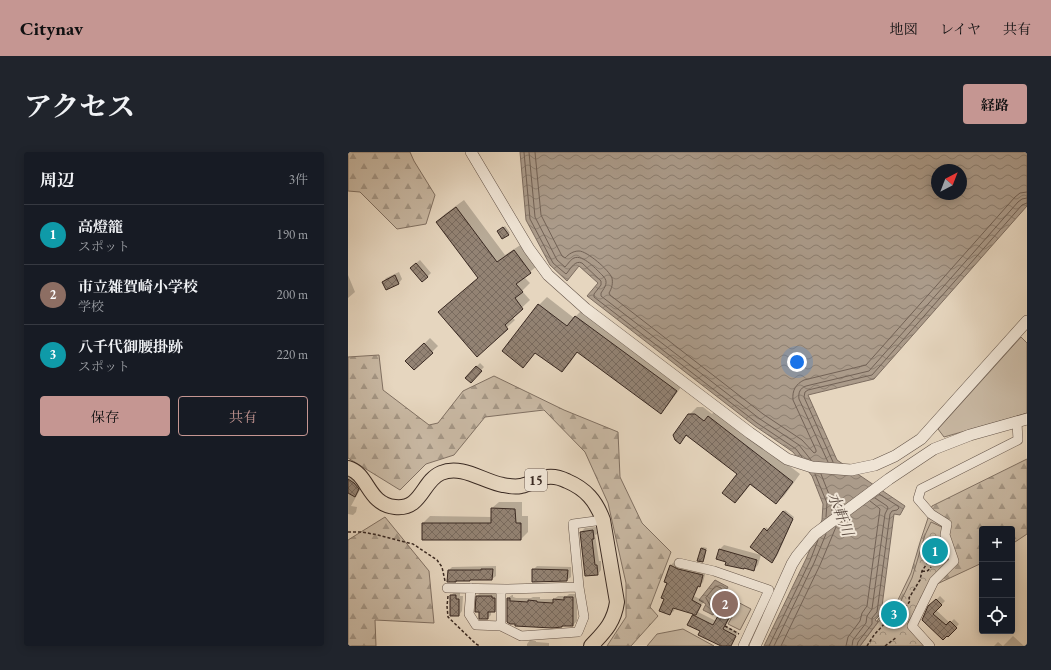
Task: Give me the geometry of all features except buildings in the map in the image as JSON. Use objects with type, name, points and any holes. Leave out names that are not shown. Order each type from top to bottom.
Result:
[{"type":"main road","name":"15","points":[[348,468],[362,478],[373,496],[384,504],[395,507],[407,507],[417,501],[435,477],[442,472],[450,471],[470,473],[497,484],[511,486],[521,486],[548,477],[556,477],[576,485],[586,492],[599,509],[603,520],[617,602],[616,610],[610,624],[591,646]]},
{"type":"street","points":[[471,152],[529,249],[548,275],[586,309],[750,433],[787,459],[812,467],[851,470],[875,465],[895,456],[921,439],[1027,321]]},
{"type":"street","points":[[755,646],[792,564],[815,534],[888,479],[934,449],[970,435],[1022,421],[1018,440],[921,490],[918,499],[931,514],[947,524],[945,535],[954,561],[934,581],[912,626],[930,646]]},
{"type":"street","points":[[471,588],[469,614],[476,626],[501,626],[521,636],[578,632],[584,617],[579,587],[573,524],[603,520]]},
{"type":"street","points":[[679,563],[714,571],[769,590],[743,646]]},
{"type":"street","points":[[447,588],[501,589],[579,587]]},
{"type":"street","points":[[501,589],[501,626]]},
{"type":"path","points":[[348,532],[378,535],[413,544],[437,560],[442,567],[448,592],[448,617],[467,636],[480,646]]},
{"type":"path","points":[[867,646],[874,635],[894,614],[905,608],[910,601],[909,598],[920,580],[922,571],[932,555],[931,549],[937,547],[938,541]]},
{"type":"path","points":[[922,571],[926,572],[931,567]]},
{"type":"path","points":[[725,626],[740,633]]},
{"type":"path","points":[[885,645],[897,637]]},
{"type":"green space","points":[[348,152],[410,152],[435,195],[426,224],[397,229],[360,192],[348,191]]},
{"type":"green space","points":[[1021,337],[1027,343],[1027,413],[944,437],[938,429]]},
{"type":"green space","points":[[379,355],[383,390],[429,425],[438,423],[463,391],[494,376],[564,410],[618,432],[620,477],[642,523],[671,552],[650,607],[658,616],[631,646],[607,646],[626,617],[626,583],[608,503],[585,452],[544,410],[485,417],[454,455],[426,464],[400,490],[348,458],[348,357]]},
{"type":"green space","points":[[1027,459],[1027,534],[1015,542],[1015,526],[979,526],[979,564],[922,591],[863,646],[879,618],[896,604],[911,573],[932,506]]},
{"type":"green space","points":[[385,517],[429,571],[434,623],[375,620],[376,646],[348,646],[348,540]]},
{"type":"green space","points":[[931,522],[942,527],[942,538],[948,553],[948,561],[908,624],[924,646],[860,646],[878,622],[899,605],[912,578],[925,535]]},
{"type":"green space","points":[[730,598],[751,609],[740,630],[728,624],[732,617],[723,613]]},
{"type":"green space","points":[[683,629],[714,646],[647,646],[657,634]]},
{"type":"water","name":"水軒川","points":[[520,152],[1027,152],[1027,206],[874,379],[808,395],[837,460],[905,506],[900,515],[894,514],[881,614],[875,620],[878,622],[860,646],[764,646],[806,559],[822,520],[823,504],[812,476],[793,452],[755,426],[587,296],[598,283],[579,266],[567,281],[550,265],[526,220]]},
{"type":"water","points":[[715,580],[728,587],[713,615],[703,610],[706,604],[699,600]]},
{"type":"place","name":"高燈籠","points":[[935,551]]},
{"type":"place","name":"市立雑賀崎小学校","points":[[725,604]]},
{"type":"place","name":"八千代御腰掛跡","points":[[894,614]]}]
